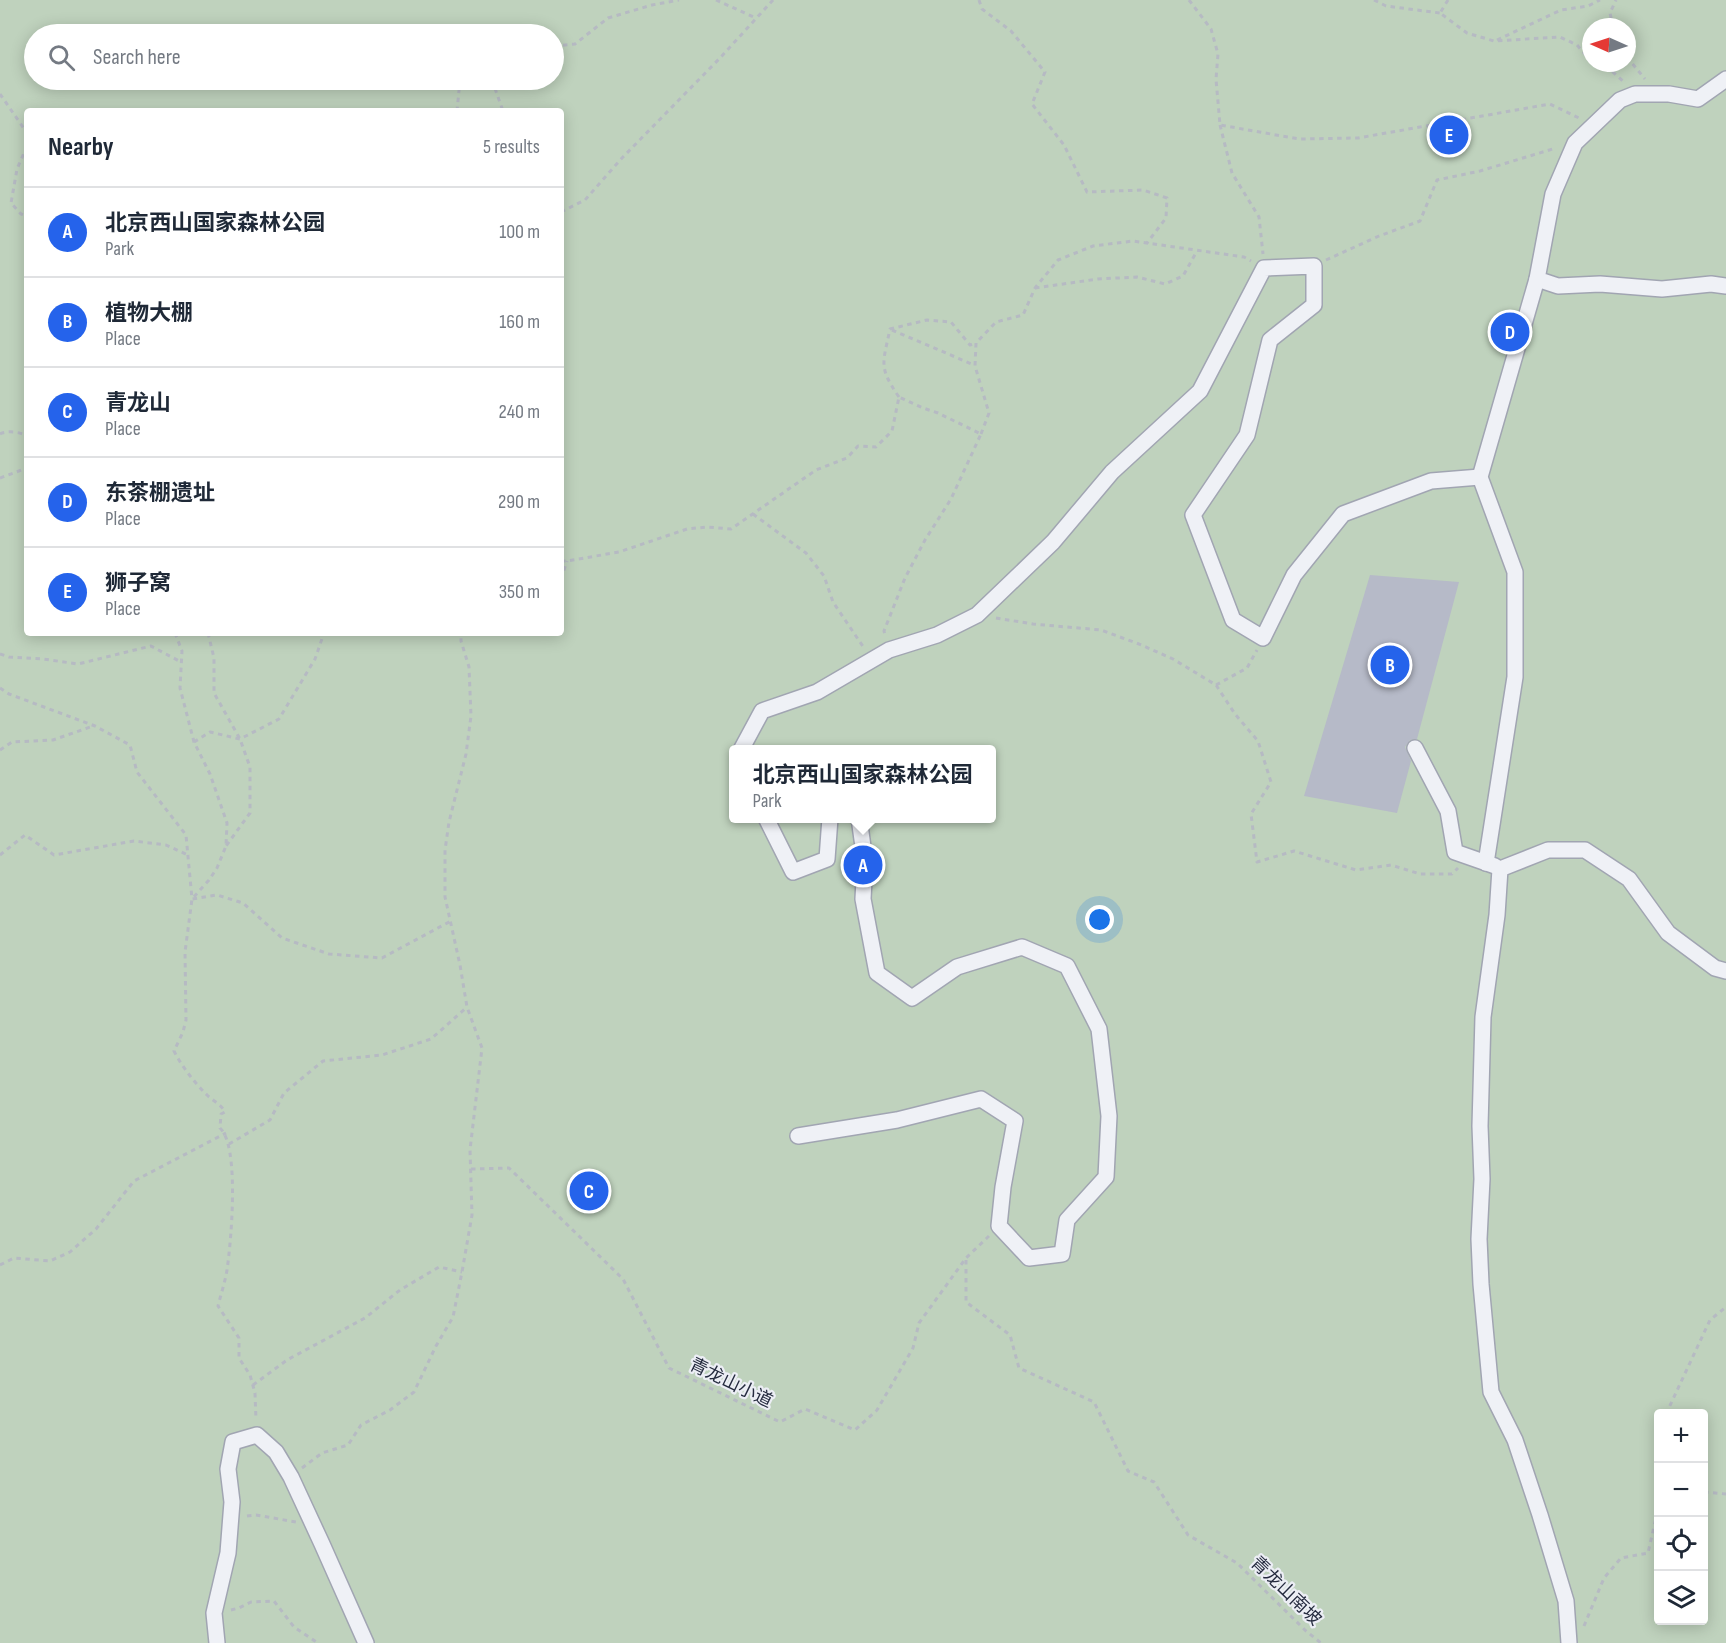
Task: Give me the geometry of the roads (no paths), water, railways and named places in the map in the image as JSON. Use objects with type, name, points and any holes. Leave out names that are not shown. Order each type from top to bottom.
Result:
[{"type":"lane","points":[[1576,1638],[1540,1515],[1515,1440],[1491,1392],[1480,1284],[1479,1239],[1482,1179],[1480,1126],[1484,1017],[1497,915],[1493,866],[1515,677],[1515,572],[1480,477],[1537,279],[1553,194],[1575,143],[1620,100],[1635,94],[1669,94],[1698,99],[1726,79]]},
{"type":"lane","points":[[744,745],[762,711],[817,692],[889,650],[937,635],[977,615],[1053,542],[1112,472],[1200,391],[1264,268],[1314,266],[1314,305],[1270,340],[1247,435],[1193,515],[1233,620],[1263,638],[1294,575],[1343,514],[1431,481],[1480,477]]},
{"type":"lane","points":[[1537,279],[1558,285],[1600,284],[1662,290],[1711,284],[1726,286]]},
{"type":"lane","points":[[1414,748],[1448,811],[1455,852],[1493,866],[1548,850],[1586,850],[1629,879],[1668,933],[1715,968],[1726,971]]},
{"type":"lane","points":[[768,823],[793,872],[827,859],[830,823]]},
{"type":"lane","points":[[798,1136],[897,1120],[981,1099],[1015,1121],[1003,1187],[999,1226],[1029,1258],[1062,1254],[1067,1220],[1106,1177],[1109,1116],[1099,1029],[1067,966],[1022,947],[957,967],[912,998],[877,973],[863,899],[865,861],[860,823]]},
{"type":"lane","points":[[217,1643],[214,1613],[228,1553],[232,1502],[228,1469],[233,1442],[257,1436],[276,1452],[291,1477],[366,1643]]},
{"type":"place","name":"狮子窝","points":[[1449,135]]},
{"type":"place","name":"东茶棚遗址","points":[[1510,332]]},
{"type":"place","name":"植物大棚","points":[[1390,665]]},
{"type":"place","name":"北京西山国家森林公园","points":[[863,865]]},
{"type":"place","name":"青龙山","points":[[589,1191]]}]
